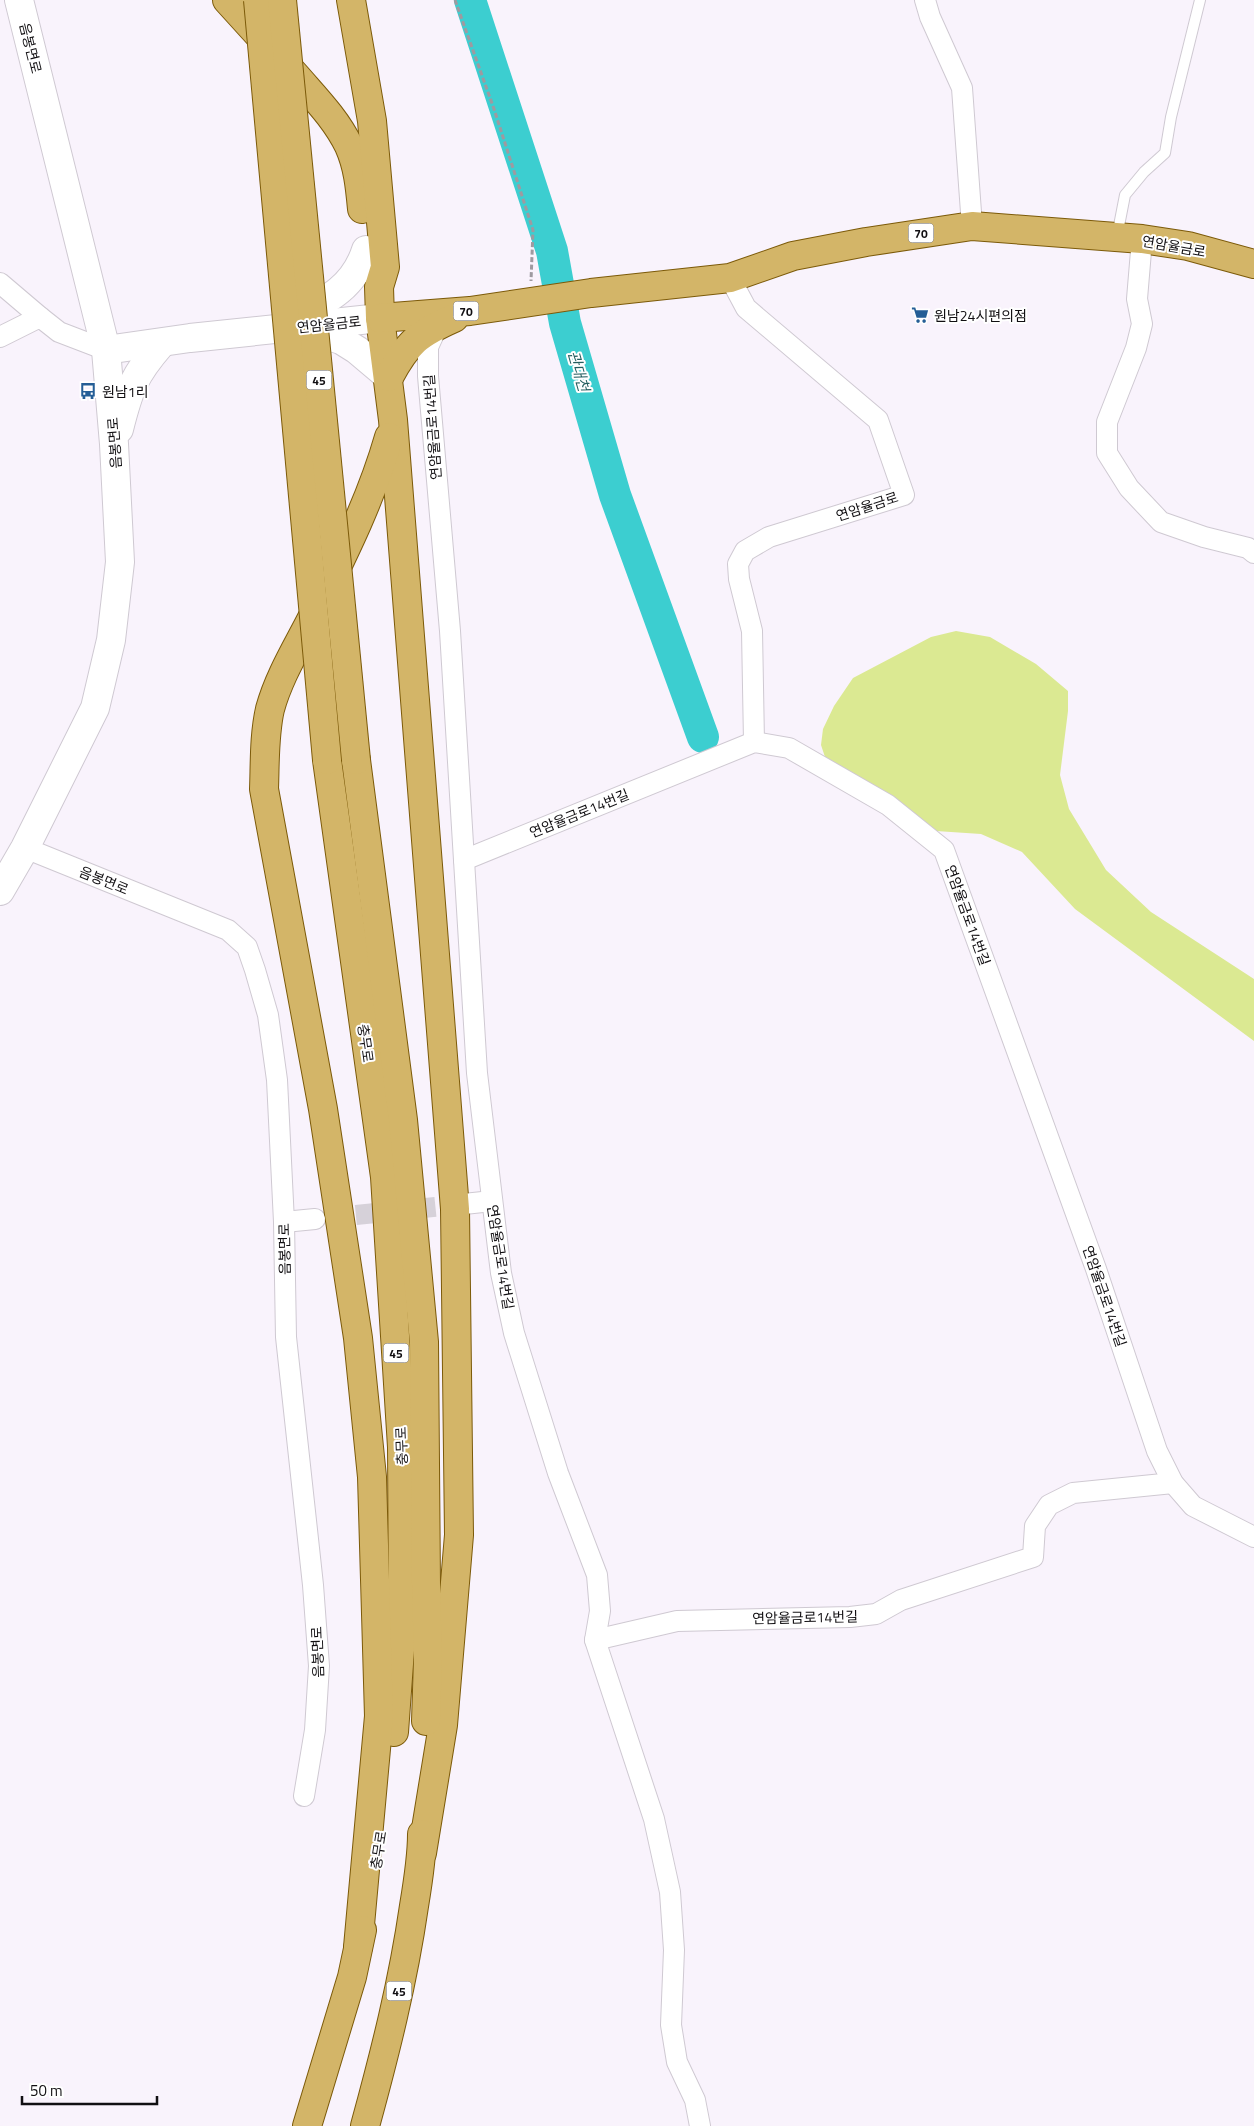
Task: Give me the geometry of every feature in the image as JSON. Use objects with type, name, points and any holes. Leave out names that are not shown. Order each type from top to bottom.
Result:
[{"type":"main road","points":[[227,0],[324,107],[340,130],[349,147],[360,185],[368,269],[379,287]]},
{"type":"main road","name":"충무로","points":[[258,0],[328,760],[385,1178],[402,1447],[403,1609],[396,1713],[374,1872],[352,1977],[307,2126]]},
{"type":"main road","name":"충무로","points":[[282,0],[356,760],[403,1120],[424,1342],[428,1659],[422,1852],[411,1930],[392,2027],[365,2126]]},
{"type":"main road","points":[[351,0],[372,121],[385,267],[379,287],[380,318],[393,420],[455,1209],[459,1535],[443,1725],[422,1852]]},
{"type":"main road","name":"연암율금로","points":[[380,318],[470,311],[591,292],[730,278],[793,256],[866,242],[972,226],[1129,238],[1188,246],[1254,264]]},
{"type":"main road","points":[[389,377],[402,353],[418,336],[470,311]]},
{"type":"main road","points":[[358,1947],[379,1716],[372,1477],[358,1338],[326,1128],[264,789],[265,746],[270,710],[280,679],[367,502],[379,471],[393,420]]},
{"type":"street","name":"음봉면로","points":[[0,891],[25,848],[96,708],[109,648],[120,562],[114,444],[106,350],[19,0]]},
{"type":"street","points":[[925,0],[930,17],[962,88],[972,226]]},
{"type":"street","points":[[1129,238],[1142,324],[1136,348],[1107,422],[1107,452],[1129,488],[1161,522],[1204,537],[1248,548],[1254,553]]},
{"type":"street","points":[[271,330],[335,295],[354,276],[361,265],[366,250]]},
{"type":"street","name":"연암율금로","points":[[730,278],[746,308],[878,420],[904,495],[769,538],[744,551],[738,564],[739,579],[752,631],[754,742]]},
{"type":"street","points":[[0,283],[59,332],[106,350]]},
{"type":"street","points":[[0,338],[40,317]]},
{"type":"street","name":"연암율금로","points":[[106,350],[380,318]]},
{"type":"street","name":"연암율금로14번길","points":[[438,325],[428,348],[428,376],[450,632],[477,1073],[501,1273],[514,1333],[558,1473],[597,1575],[600,1611],[595,1640],[654,1819],[670,1892],[674,1950],[671,2025],[677,2062],[695,2100],[700,2126]]},
{"type":"street","points":[[299,327],[349,345],[389,377]]},
{"type":"street","points":[[114,444],[128,394],[134,380],[141,367],[161,344]]},
{"type":"street","name":"연암율금로14번길","points":[[464,860],[754,742],[789,748],[888,805],[944,850],[1096,1269],[1157,1451],[1173,1483],[1193,1506],[1254,1537]]},
{"type":"street","name":"음봉면로","points":[[25,848],[228,930],[247,947],[268,1015],[277,1080],[284,1222],[286,1337],[313,1585],[319,1666],[315,1730],[304,1796]]},
{"type":"street","points":[[464,1204],[492,1202]]},
{"type":"street","points":[[284,1222],[315,1219]]},
{"type":"street","name":"연암율금로14번길","points":[[595,1640],[677,1621],[850,1617],[876,1614],[901,1600],[1032,1557],[1035,1526],[1049,1505],[1073,1493],[1173,1483]]},
{"type":"lane","points":[[1129,238],[1125,195],[1144,172],[1165,153],[1171,117],[1200,0]]},
{"type":"path","points":[[455,0],[494,108],[533,230],[540,299]]},
{"type":"green space","points":[[956,631],[990,637],[1036,664],[1068,691],[1068,711],[1060,775],[1069,809],[1106,870],[1151,912],[1254,979],[1254,1041],[1075,909],[1022,852],[981,834],[936,831],[825,757],[821,745],[823,729],[834,706],[853,678],[931,637]]},
{"type":"waterway","name":"관대천","points":[[470,0],[552,251],[565,323],[615,495],[703,737]]},
{"type":"tunnel","points":[[326,1218],[464,1204]]},
{"type":"place","name":"원남24시편의점","points":[[920,315]]},
{"type":"place","name":"원남1리","points":[[88,391]]}]
